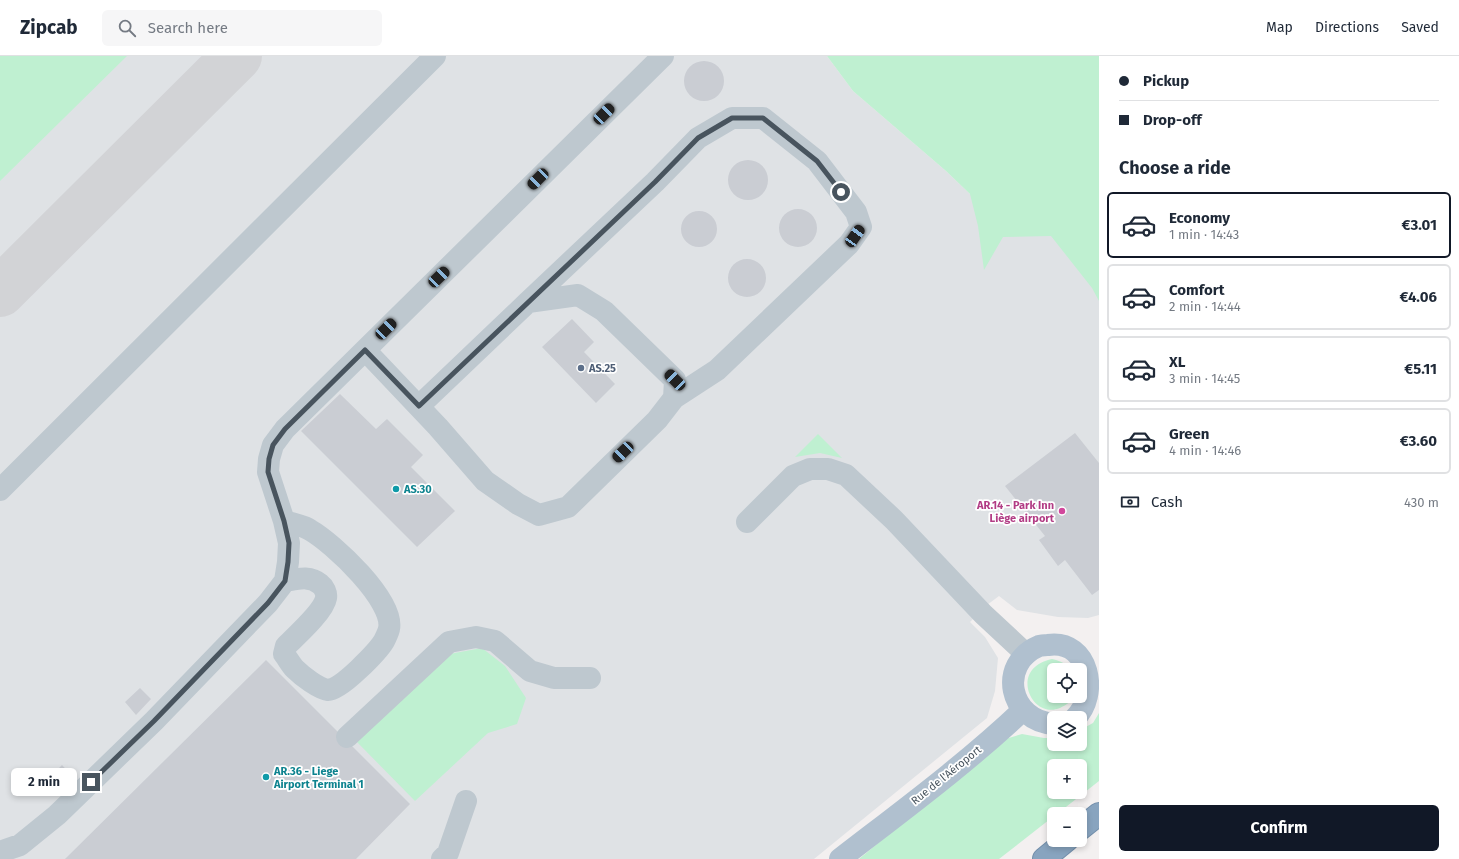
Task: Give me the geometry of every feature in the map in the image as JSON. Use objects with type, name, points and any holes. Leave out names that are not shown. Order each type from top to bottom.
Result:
[{"type":"highway","points":[[1087,823],[1099,814]]},
{"type":"highway","points":[[1044,859],[1059,847]]},
{"type":"main road","points":[[1047,724],[1032,718],[1023,710],[1016,700],[1013,688],[1014,675],[1018,664],[1026,654],[1040,646],[1057,644],[1092,655],[1094,682],[1093,695],[1088,706],[1083,711]]},
{"type":"main road","name":"Rue de l'Aéroport","points":[[840,859],[959,766],[997,735],[1023,710]]},
{"type":"lane","points":[[0,490],[435,56]]},
{"type":"lane","points":[[0,852],[20,845],[56,815],[154,721],[268,603],[285,581],[289,543],[284,521],[268,472],[269,459],[273,445],[285,429],[663,56]]},
{"type":"lane","points":[[365,350],[419,406],[485,481],[518,504],[539,515],[568,507],[657,420],[674,398],[717,370],[849,244],[861,227],[856,212],[817,161],[763,118],[732,118],[698,138],[655,182],[419,406]]},
{"type":"lane","points":[[528,302],[578,295],[604,311],[675,380],[674,398]]},
{"type":"lane","points":[[747,522],[793,476],[810,469],[828,469],[846,474],[894,520],[983,614],[1026,654]]},
{"type":"lane","points":[[284,521],[310,529],[331,545],[366,580],[381,600],[388,615],[389,628],[384,641],[371,658],[341,686],[330,690],[319,687],[295,669],[284,654],[286,646],[322,608],[326,597],[324,587],[315,579],[303,578],[285,581]]},
{"type":"lane","points":[[347,736],[449,642],[476,637],[495,641],[530,671],[554,678],[590,678]]},
{"type":"lane","points":[[442,859],[448,853],[466,801]]},
{"type":"shaded area","points":[[0,56],[827,56],[853,91],[946,171],[970,194],[1099,203],[1099,615],[1088,618],[1058,617],[1017,610],[999,596],[987,605],[970,622],[985,637],[998,658],[995,691],[987,718],[814,859],[0,859]]},
{"type":"green space","points":[[0,56],[127,56],[0,181]]},
{"type":"green space","points":[[827,56],[1099,56],[1099,301],[1092,288],[1051,236],[1003,237],[984,270],[978,226],[970,194],[946,171],[853,91]]},
{"type":"green space","points":[[818,434],[842,458],[820,453],[795,457]]},
{"type":"green space","points":[[482,648],[505,666],[526,698],[517,724],[488,733],[415,801],[356,741],[444,655]]},
{"type":"green space","points":[[1052,659],[1063,663],[1047,663],[1047,703],[1068,703],[1060,708],[1050,710],[1040,707],[1033,700],[1029,691],[1028,682],[1031,672],[1039,664]]},
{"type":"green space","points":[[1099,713],[1099,781],[1087,790],[1087,759],[1047,759],[1047,799],[1076,799],[1066,807],[1047,807],[1047,821],[999,859],[859,859],[1002,740],[1022,734],[1047,738],[1047,751],[1087,751],[1087,726],[1093,723]]},
{"type":"building","points":[[704,61],[718,67],[724,81],[718,95],[704,101],[690,95],[684,81],[690,67]]},
{"type":"building","points":[[748,160],[759,163],[765,169],[768,180],[765,191],[759,197],[748,200],[737,197],[731,191],[728,180],[731,169],[737,163]]},
{"type":"building","points":[[794,209],[802,209],[812,214],[816,221],[816,235],[812,242],[802,247],[794,247],[784,242],[782,239],[779,232],[779,224],[784,214],[787,212]]},
{"type":"building","points":[[703,211],[712,216],[716,222],[716,236],[712,242],[703,247],[695,247],[686,242],[682,236],[681,225],[686,216],[692,212]]},
{"type":"building","points":[[743,259],[751,259],[761,264],[765,271],[765,285],[761,292],[751,297],[743,297],[733,292],[731,289],[728,282],[728,274],[733,264],[736,262]]},
{"type":"building","name":"AS.25","points":[[572,319],[594,342],[584,352],[615,384],[596,403],[542,347]]},
{"type":"building","name":"AS.30","points":[[340,394],[376,429],[387,419],[423,455],[411,467],[455,511],[417,547],[301,431]]},
{"type":"building","name":"AR.14 - Park Inn Liège airport","points":[[1075,433],[1099,463],[1099,590],[1092,595],[1065,560],[1058,566],[1039,540],[1045,536],[1005,486]]},
{"type":"building","name":"AR.36 - Liege Airport Terminal 1","points":[[266,660],[410,804],[356,859],[65,859]]},
{"type":"building","points":[[140,688],[151,699],[136,715],[125,702]]},
{"type":"building","points":[[62,765],[74,778],[60,792],[48,779]]},
{"type":"taxiway","points":[[0,292],[237,56]]},
{"type":"place","name":"AS.25","points":[[581,368]]},
{"type":"place","name":"AS.30","points":[[396,489]]},
{"type":"place","name":"AR.14 - Park Inn Liège airport","points":[[1062,511]]},
{"type":"place","name":"AR.36 - Liege Airport Terminal 1","points":[[266,777]]},
{"type":"route","points":[[91,782],[154,721],[268,603],[285,581],[289,543],[284,521],[268,472],[269,459],[273,445],[285,429],[365,350],[419,406],[655,182],[698,138],[732,118],[763,118],[817,161],[841,192]]}]
